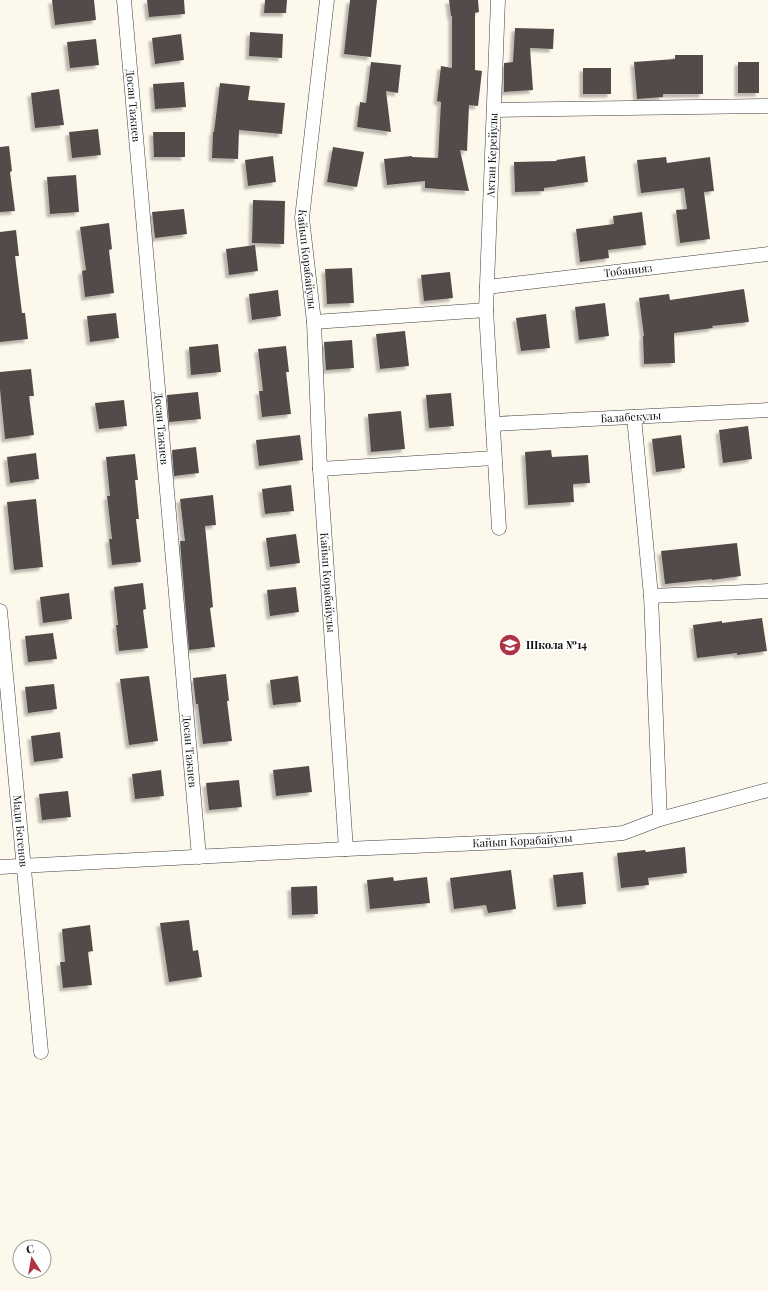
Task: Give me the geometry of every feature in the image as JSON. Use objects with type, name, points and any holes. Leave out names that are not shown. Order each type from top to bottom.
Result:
[{"type":"street","name":"Досан Тажиев","points":[[124,0],[200,856]]},
{"type":"street","name":"Кайып Корабайулы","points":[[327,0],[302,218],[314,322],[320,469],[346,849],[556,840],[623,833],[660,819],[768,790]]},
{"type":"street","name":"Актан Керейулы","points":[[498,0],[486,310],[499,528]]},
{"type":"street","points":[[494,110],[768,106]]},
{"type":"street","name":"Тобанияз","points":[[487,288],[768,254]]},
{"type":"street","points":[[314,322],[486,310]]},
{"type":"street","name":"Балабекулы","points":[[493,424],[768,410]]},
{"type":"street","points":[[634,417],[651,596],[660,819]]},
{"type":"street","points":[[320,469],[494,458]]},
{"type":"street","points":[[651,596],[768,591]]},
{"type":"street","name":"Мади Бегенов","points":[[0,611],[41,1052]]},
{"type":"street","points":[[0,867],[346,849]]},
{"type":"building","points":[[52,0],[94,0],[96,20],[55,25]]},
{"type":"building","points":[[147,0],[184,0],[185,14],[149,17]]},
{"type":"building","points":[[265,0],[287,0],[286,13],[264,13]]},
{"type":"building","points":[[350,0],[377,0],[371,57],[344,54]]},
{"type":"building","points":[[449,0],[478,0],[479,12],[475,13],[475,70],[482,71],[478,106],[469,105],[467,151],[460,150],[469,191],[425,188],[425,181],[387,185],[384,159],[412,156],[438,158],[441,102],[437,101],[441,66],[452,68],[452,16]]},
{"type":"building","points":[[515,28],[554,29],[553,49],[530,48],[533,90],[504,92],[504,63],[513,62]]},
{"type":"building","points":[[250,32],[283,34],[282,58],[249,56]]},
{"type":"building","points":[[181,34],[184,60],[155,64],[152,38]]},
{"type":"building","points":[[96,39],[99,65],[70,68],[67,42]]},
{"type":"building","points":[[675,55],[703,55],[703,94],[663,94],[663,97],[637,99],[634,62],[675,59]]},
{"type":"building","points":[[371,62],[401,65],[398,93],[386,91],[391,132],[357,127],[360,102],[366,103]]},
{"type":"building","points":[[738,62],[759,62],[759,93],[738,93]]},
{"type":"building","points":[[583,68],[611,68],[611,94],[583,94]]},
{"type":"building","points":[[184,82],[186,107],[155,109],[153,84]]},
{"type":"building","points":[[220,83],[250,86],[248,100],[285,103],[282,134],[239,130],[238,159],[212,158],[213,132]]},
{"type":"building","points":[[59,89],[64,125],[35,128],[31,93]]},
{"type":"building","points":[[98,129],[101,155],[72,158],[69,132]]},
{"type":"building","points":[[153,132],[185,132],[185,157],[154,157]]},
{"type":"building","points":[[9,146],[12,171],[10,172],[15,211],[0,212],[0,147]]},
{"type":"building","points":[[333,147],[364,152],[357,187],[327,182]]},
{"type":"building","points":[[273,156],[276,182],[248,186],[245,160]]},
{"type":"building","points":[[585,156],[588,182],[544,188],[544,191],[515,192],[514,162],[557,161],[556,160]]},
{"type":"building","points":[[666,157],[667,163],[710,157],[714,191],[704,192],[710,239],[680,243],[676,210],[687,209],[684,188],[641,193],[637,160]]},
{"type":"building","points":[[76,175],[79,212],[50,214],[47,177]]},
{"type":"building","points":[[253,200],[285,201],[284,244],[252,243]]},
{"type":"building","points":[[184,209],[187,234],[155,238],[152,212]]},
{"type":"building","points":[[642,212],[646,245],[608,250],[609,258],[580,262],[576,229],[614,224],[613,216]]},
{"type":"building","points":[[109,223],[112,249],[109,250],[114,293],[85,297],[82,271],[86,270],[80,227]]},
{"type":"building","points":[[16,230],[19,256],[15,256],[22,313],[25,313],[28,339],[0,342],[0,232]]},
{"type":"building","points":[[255,245],[258,271],[229,275],[226,249]]},
{"type":"building","points":[[352,268],[354,303],[327,304],[325,269]]},
{"type":"building","points":[[450,272],[453,298],[424,301],[421,275]]},
{"type":"building","points":[[744,289],[749,322],[712,326],[713,328],[674,333],[675,363],[644,364],[644,336],[639,298],[669,294],[670,300]]},
{"type":"building","points":[[278,290],[281,316],[252,320],[249,294]]},
{"type":"building","points":[[605,303],[609,336],[579,340],[575,307]]},
{"type":"building","points":[[116,313],[119,338],[90,342],[87,316]]},
{"type":"building","points":[[546,314],[550,348],[521,351],[516,318]]},
{"type":"building","points":[[405,331],[409,366],[380,369],[376,334]]},
{"type":"building","points":[[352,340],[354,368],[326,370],[324,342]]},
{"type":"building","points":[[218,344],[221,372],[191,375],[189,347]]},
{"type":"building","points":[[286,346],[289,372],[286,372],[291,414],[262,417],[259,391],[263,391],[258,349]]},
{"type":"building","points":[[31,369],[34,396],[29,396],[34,435],[5,439],[0,389],[0,372]]},
{"type":"building","points":[[198,392],[201,419],[169,422],[167,395]]},
{"type":"building","points":[[451,393],[454,426],[429,428],[426,395]]},
{"type":"building","points":[[124,400],[127,426],[99,429],[95,403]]},
{"type":"building","points":[[401,411],[405,449],[371,452],[368,414]]},
{"type":"building","points":[[748,426],[752,459],[723,463],[719,430]]},
{"type":"building","points":[[300,435],[303,460],[259,466],[256,440]]},
{"type":"building","points":[[681,435],[685,468],[656,472],[652,439]]},
{"type":"building","points":[[196,447],[199,473],[174,476],[172,450]]},
{"type":"building","points":[[551,450],[552,457],[588,455],[590,483],[573,484],[574,502],[528,505],[525,452]]},
{"type":"building","points":[[36,453],[39,479],[10,483],[7,457]]},
{"type":"building","points":[[135,454],[138,480],[135,480],[139,519],[136,519],[141,562],[112,565],[109,539],[112,539],[107,496],[110,496],[106,457]]},
{"type":"building","points":[[291,485],[294,511],[265,514],[262,489]]},
{"type":"building","points":[[213,495],[216,525],[205,526],[213,607],[210,608],[215,647],[189,650],[180,541],[185,541],[180,499]]},
{"type":"building","points":[[36,499],[43,567],[14,570],[7,502]]},
{"type":"building","points":[[296,534],[300,563],[270,567],[266,538]]},
{"type":"building","points":[[737,543],[741,576],[665,584],[661,551]]},
{"type":"building","points":[[143,583],[146,609],[143,610],[148,648],[119,651],[114,587]]},
{"type":"building","points":[[296,587],[299,612],[270,616],[267,590]]},
{"type":"building","points":[[69,593],[72,619],[43,623],[40,597]]},
{"type":"building","points":[[762,618],[767,651],[697,658],[693,625]]},
{"type":"building","points":[[53,633],[57,659],[28,662],[25,636]]},
{"type":"building","points":[[226,674],[229,701],[227,701],[232,741],[203,744],[193,678]]},
{"type":"building","points":[[149,676],[158,741],[129,745],[120,679]]},
{"type":"building","points":[[298,676],[301,702],[273,705],[270,680]]},
{"type":"building","points":[[54,684],[57,709],[28,713],[25,687]]},
{"type":"building","points":[[60,732],[63,758],[34,762],[31,736]]},
{"type":"building","points":[[309,766],[312,792],[276,796],[273,770]]},
{"type":"building","points":[[161,770],[164,796],[135,799],[132,774]]},
{"type":"building","points":[[239,780],[242,807],[209,810],[206,783]]},
{"type":"building","points":[[68,791],[71,817],[42,820],[39,794]]},
{"type":"building","points":[[685,847],[687,873],[648,878],[649,885],[621,888],[617,853],[645,850],[646,852]]},
{"type":"building","points":[[511,870],[516,909],[488,913],[486,905],[454,909],[450,878]]},
{"type":"building","points":[[583,872],[586,904],[557,907],[553,875]]},
{"type":"building","points":[[393,877],[394,881],[427,877],[430,903],[370,909],[367,880]]},
{"type":"building","points":[[317,886],[318,914],[292,915],[291,887]]},
{"type":"building","points":[[189,920],[193,951],[198,950],[202,977],[169,982],[160,923]]},
{"type":"building","points":[[90,925],[93,951],[88,952],[92,985],[63,988],[60,962],[65,962],[62,929]]},
{"type":"place","name":"Школа №14","points":[[510,645]]}]
